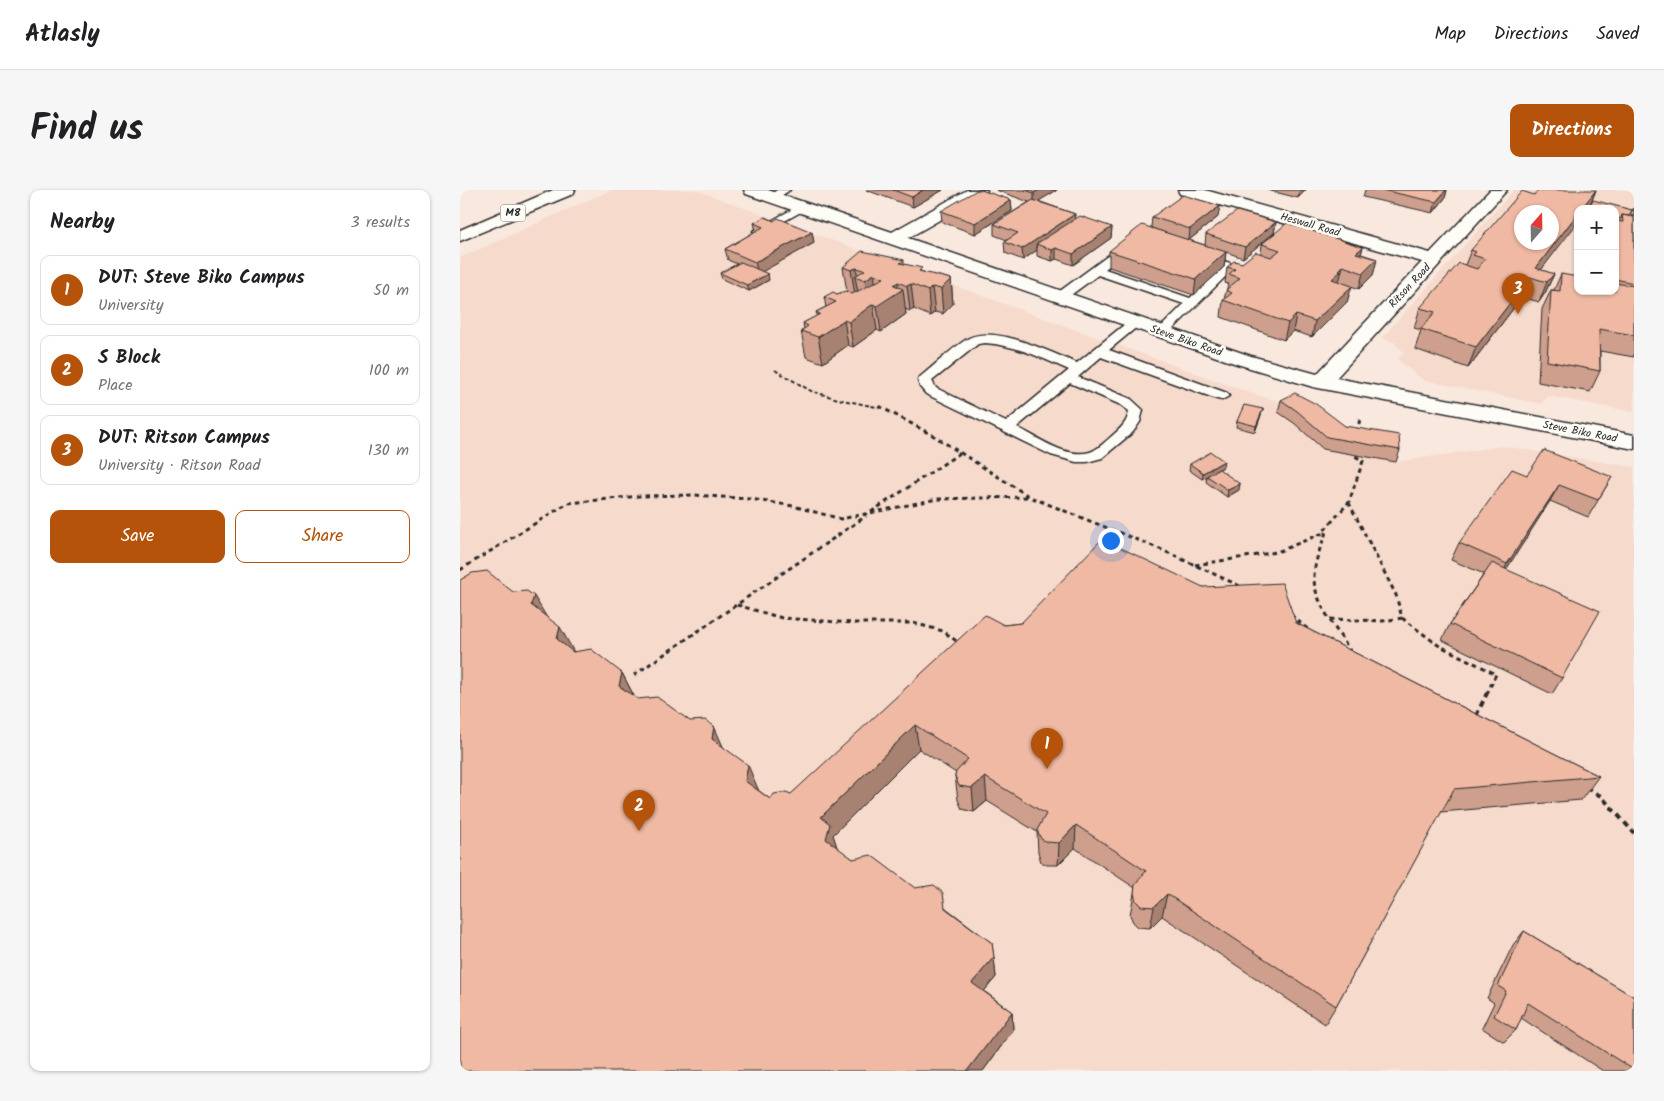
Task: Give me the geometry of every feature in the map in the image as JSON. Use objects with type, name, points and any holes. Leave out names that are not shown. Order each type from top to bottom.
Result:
[{"type":"street","name":"M8","points":[[460,236],[567,190]]},
{"type":"street","name":"Steve Biko Road","points":[[752,190],[779,194],[802,207],[1060,298],[1244,360],[1321,382],[1634,442]]},
{"type":"street","points":[[893,239],[979,190]]},
{"type":"street","name":"Heswall Road","points":[[1186,190],[1434,260]]},
{"type":"street","name":"Ritson Road","points":[[1321,382],[1499,190]]},
{"type":"lane","points":[[750,236],[802,207]]},
{"type":"lane","points":[[1060,298],[1138,239]]},
{"type":"lane","points":[[1162,332],[1228,267],[1194,255]]},
{"type":"lane","points":[[1096,270],[1192,303]]},
{"type":"lane","points":[[1007,428],[1072,372],[1134,323]]},
{"type":"lane","points":[[984,338],[1008,342],[1072,372],[1136,410],[1135,421],[1097,455],[1090,458],[1070,457],[1056,452],[932,391],[926,384],[927,378],[974,341],[984,338]]},
{"type":"lane","points":[[1098,351],[1222,396]]},
{"type":"path","points":[[775,370],[811,391],[838,399],[878,406],[960,453],[1030,497],[1160,548],[1244,588]]},
{"type":"path","points":[[1352,447],[1352,454],[1364,461],[1349,502],[1326,531],[1316,564],[1313,584],[1330,619],[1354,657]]},
{"type":"path","points":[[634,675],[960,453]]},
{"type":"path","points":[[460,570],[568,503],[640,496],[694,495],[750,499],[793,506],[841,519],[937,499],[1030,497]]},
{"type":"path","points":[[1349,502],[1396,595],[1402,618],[1438,645],[1496,674],[1476,717]]},
{"type":"path","points":[[1195,565],[1277,552],[1326,531]]},
{"type":"path","points":[[736,605],[782,618],[852,623],[913,623],[943,631],[963,645]]},
{"type":"path","points":[[1285,609],[1314,634]]},
{"type":"path","points":[[1330,619],[1383,621],[1402,618]]},
{"type":"path","points":[[1583,787],[1601,796],[1634,833]]},
{"type":"shaded area","points":[[611,190],[696,190],[1259,396],[1292,405],[1395,447],[1396,462],[1502,446],[1634,467],[1634,1071],[460,1071],[460,258]]},
{"type":"shaded area","points":[[1514,190],[1634,190],[1634,412],[1548,396],[1541,404],[1423,380],[1398,360],[1404,352],[1396,345],[1397,343],[1382,338]]},
{"type":"building","points":[[893,190],[923,190],[912,197]]},
{"type":"building","points":[[977,190],[1011,200],[975,223],[941,211]]},
{"type":"building","points":[[1025,190],[1039,190],[1034,193]]},
{"type":"building","points":[[1382,190],[1446,190],[1436,202]]},
{"type":"building","points":[[1538,190],[1596,190],[1584,205],[1574,205],[1574,218],[1559,238],[1559,205],[1514,205],[1514,250],[1550,250],[1536,268],[1554,274],[1547,282],[1530,277],[1476,347],[1421,329],[1435,312],[1420,308],[1459,263],[1477,269],[1485,259],[1473,255],[1476,252],[1471,250],[1522,191],[1534,195]]},
{"type":"building","points":[[1183,195],[1220,206],[1190,229],[1152,217]]},
{"type":"building","points":[[1033,200],[1075,214],[1022,249],[1004,242],[1018,233],[994,224]]},
{"type":"building","points":[[1593,200],[1612,205],[1589,205]]},
{"type":"building","points":[[1619,207],[1632,210],[1629,216],[1622,215],[1621,219],[1619,218]]},
{"type":"building","points":[[1237,211],[1276,222],[1245,247],[1206,234]]},
{"type":"building","points":[[1622,215],[1634,217],[1634,283],[1619,280],[1619,222],[1623,222]]},
{"type":"building","points":[[1080,216],[1112,227],[1073,254],[1056,248],[1052,250],[1036,244]]},
{"type":"building","points":[[765,217],[774,221],[778,218],[812,232],[755,262],[725,249],[763,227],[754,223]]},
{"type":"building","points":[[1287,223],[1363,247],[1356,253],[1377,259],[1363,273],[1343,266],[1339,270],[1341,271],[1332,279],[1352,286],[1315,321],[1296,315],[1288,323],[1223,300],[1232,293],[1226,290],[1240,278],[1229,274],[1235,269],[1227,267],[1234,261],[1242,263],[1256,252],[1271,257],[1280,250],[1262,244]]},
{"type":"building","points":[[1142,225],[1226,252],[1196,279],[1109,251]]},
{"type":"building","points":[[862,251],[904,260],[900,263],[922,268],[919,271],[951,279],[941,289],[932,287],[928,291],[911,284],[907,286],[898,282],[894,285],[903,289],[877,306],[873,304],[849,322],[844,320],[818,337],[801,331],[808,326],[803,323],[820,314],[816,312],[836,302],[824,297],[833,292],[837,294],[845,291],[852,294],[884,278],[874,274],[865,280],[855,276],[865,270],[856,268],[851,270],[843,267]]},
{"type":"building","points":[[741,262],[768,274],[747,285],[720,273]]},
{"type":"building","points":[[1561,274],[1574,276],[1574,295],[1619,295],[1619,284],[1634,286],[1634,335],[1599,329],[1600,371],[1547,361],[1551,290],[1560,291]]},
{"type":"building","points":[[1295,393],[1316,404],[1345,426],[1399,435],[1400,450],[1327,437],[1281,400]]},
{"type":"building","points":[[1244,405],[1263,409],[1256,426],[1237,421]]},
{"type":"building","points":[[1544,450],[1612,477],[1598,500],[1559,485],[1507,564],[1459,543],[1512,469],[1527,475]]},
{"type":"building","points":[[1211,452],[1224,461],[1203,473],[1190,464]]},
{"type":"building","points":[[1219,469],[1240,484],[1228,490],[1207,476]]},
{"type":"building","points":[[1102,539],[1203,587],[1282,583],[1296,623],[1599,776],[1454,789],[1336,1006],[1167,894],[1154,907],[1141,906],[1136,901],[1135,885],[1146,871],[1076,825],[1059,843],[1047,842],[1041,839],[1037,830],[1046,814],[985,777],[972,788],[959,786],[955,776],[956,772],[968,759],[915,725],[821,817],[830,824],[826,839],[853,859],[871,855],[915,888],[934,885],[943,893],[945,908],[992,943],[994,957],[972,983],[1012,1012],[967,1071],[460,1071],[460,580],[472,573],[487,571],[513,592],[527,591],[534,596],[531,605],[560,627],[557,639],[573,652],[591,649],[622,673],[619,686],[638,699],[657,697],[690,721],[705,720],[714,726],[712,739],[748,765],[745,781],[770,799],[774,794],[786,792],[791,794],[985,615],[1004,625],[1021,623]]},
{"type":"building","points":[[1492,563],[1600,611],[1562,678],[1450,624]]},
{"type":"building","points":[[1524,931],[1634,997],[1634,1070],[1528,1003],[1516,1030],[1494,1016],[1506,991],[1498,986]]},
{"type":"place","name":"DUT: Ritson Campus","points":[[1518,314]]},
{"type":"place","name":"DUT: Steve Biko Campus","points":[[1047,769]]},
{"type":"place","name":"S Block","points":[[639,831]]}]
